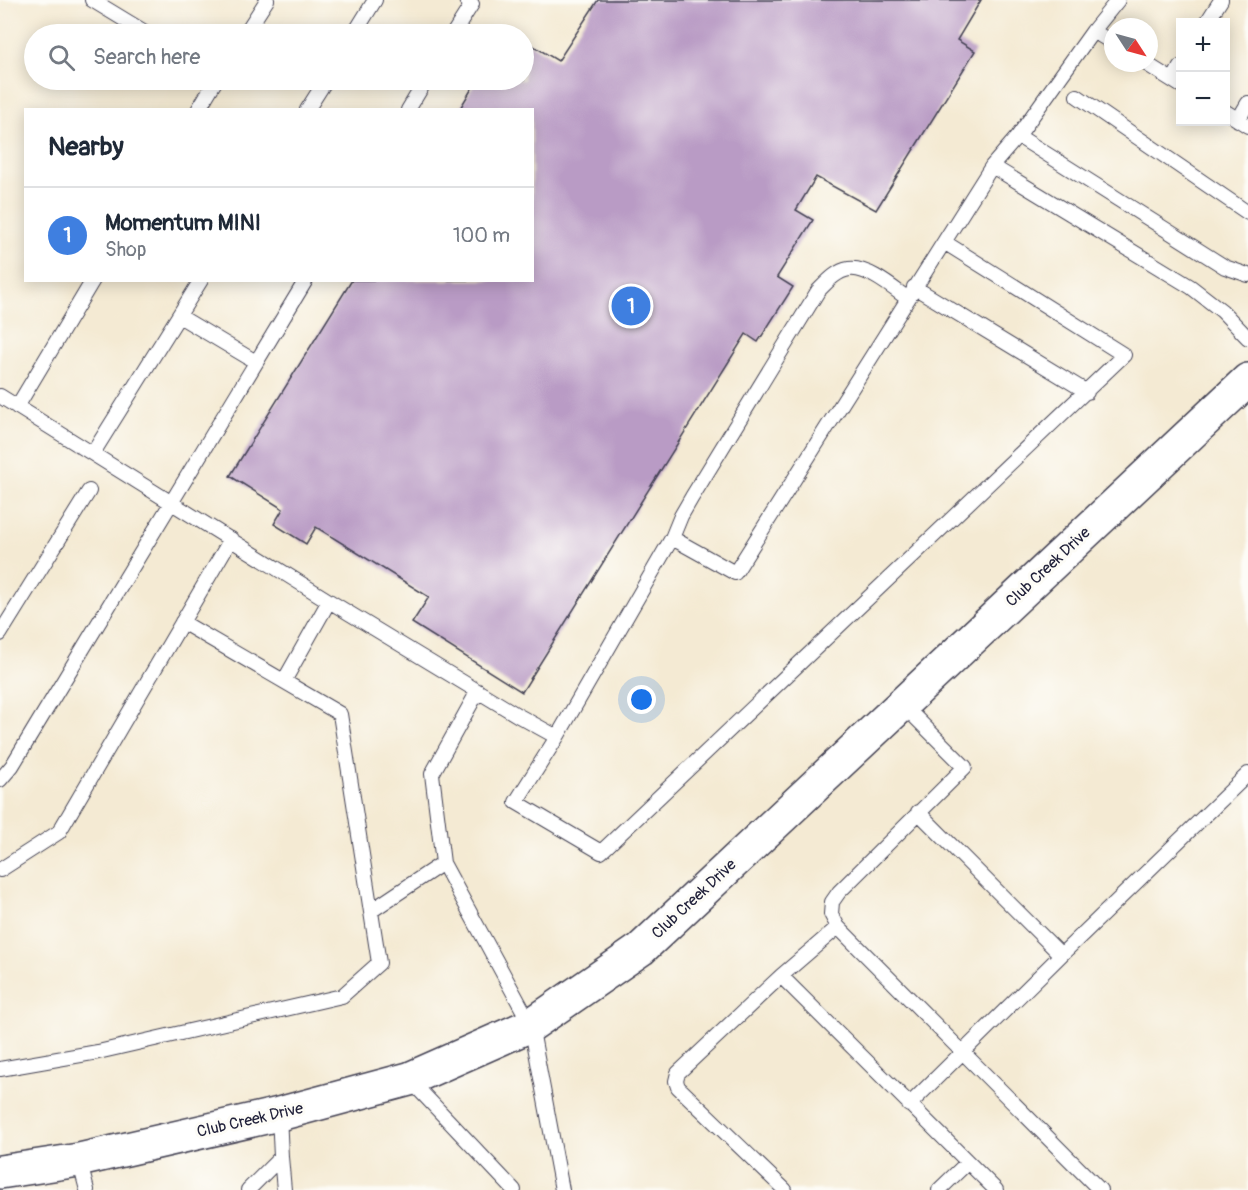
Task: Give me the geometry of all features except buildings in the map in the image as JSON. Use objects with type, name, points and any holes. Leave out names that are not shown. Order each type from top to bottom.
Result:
[{"type":"street","name":"Club Creek Drive","points":[[0,1172],[83,1175],[279,1114],[410,1079],[531,1025],[641,949],[1248,380]]},
{"type":"lane","points":[[92,0],[132,24]]},
{"type":"lane","points":[[251,24],[267,0]]},
{"type":"lane","points":[[360,24],[375,0]]},
{"type":"lane","points":[[459,24],[472,4],[466,0]]},
{"type":"lane","points":[[672,538],[735,573],[992,166],[1018,136],[1118,0]]},
{"type":"lane","points":[[1210,18],[1221,0]]},
{"type":"lane","points":[[1093,31],[1104,38]]},
{"type":"lane","points":[[1158,71],[1176,81]]},
{"type":"lane","points":[[199,108],[210,90]]},
{"type":"lane","points":[[308,108],[320,90]]},
{"type":"lane","points":[[409,108],[420,90]]},
{"type":"lane","points":[[1077,96],[1248,213]]},
{"type":"lane","points":[[1230,115],[1243,123],[1248,103]]},
{"type":"lane","points":[[1018,136],[1225,267],[1248,275]]},
{"type":"lane","points":[[992,166],[1191,287],[1215,305],[1248,338]]},
{"type":"lane","points":[[944,242],[1124,355],[1087,392],[601,852],[516,802],[672,538],[681,516],[704,476],[818,291],[832,276],[849,268],[863,271],[911,293],[1087,392]]},
{"type":"lane","points":[[16,407],[92,282]]},
{"type":"lane","points":[[93,453],[200,282]]},
{"type":"lane","points":[[0,780],[12,766],[305,282]]},
{"type":"lane","points":[[179,316],[256,362]]},
{"type":"lane","points":[[0,396],[329,601],[557,736]]},
{"type":"lane","points":[[0,634],[89,490]]},
{"type":"lane","points":[[0,870],[59,832],[231,539]]},
{"type":"lane","points":[[284,681],[329,601]]},
{"type":"lane","points":[[0,1070],[98,1053],[342,996],[379,963],[340,714],[182,622]]},
{"type":"lane","points":[[478,691],[432,774],[443,863],[531,1025],[562,1190]]},
{"type":"lane","points":[[902,704],[965,767],[839,892],[832,902],[831,914],[838,927],[1100,1190]]},
{"type":"lane","points":[[909,1105],[1248,774]]},
{"type":"lane","points":[[918,812],[1061,955]]},
{"type":"lane","points":[[371,911],[443,863]]},
{"type":"lane","points":[[785,1190],[678,1087],[676,1080],[678,1073],[781,976],[838,927]]},
{"type":"lane","points":[[781,976],[996,1190]]},
{"type":"lane","points":[[410,1079],[514,1190]]},
{"type":"lane","points":[[279,1114],[284,1190]]},
{"type":"lane","points":[[248,1190],[281,1157]]},
{"type":"lane","points":[[939,1190],[968,1162]]},
{"type":"place","name":"Momentum MINI","points":[[631,306]]}]
